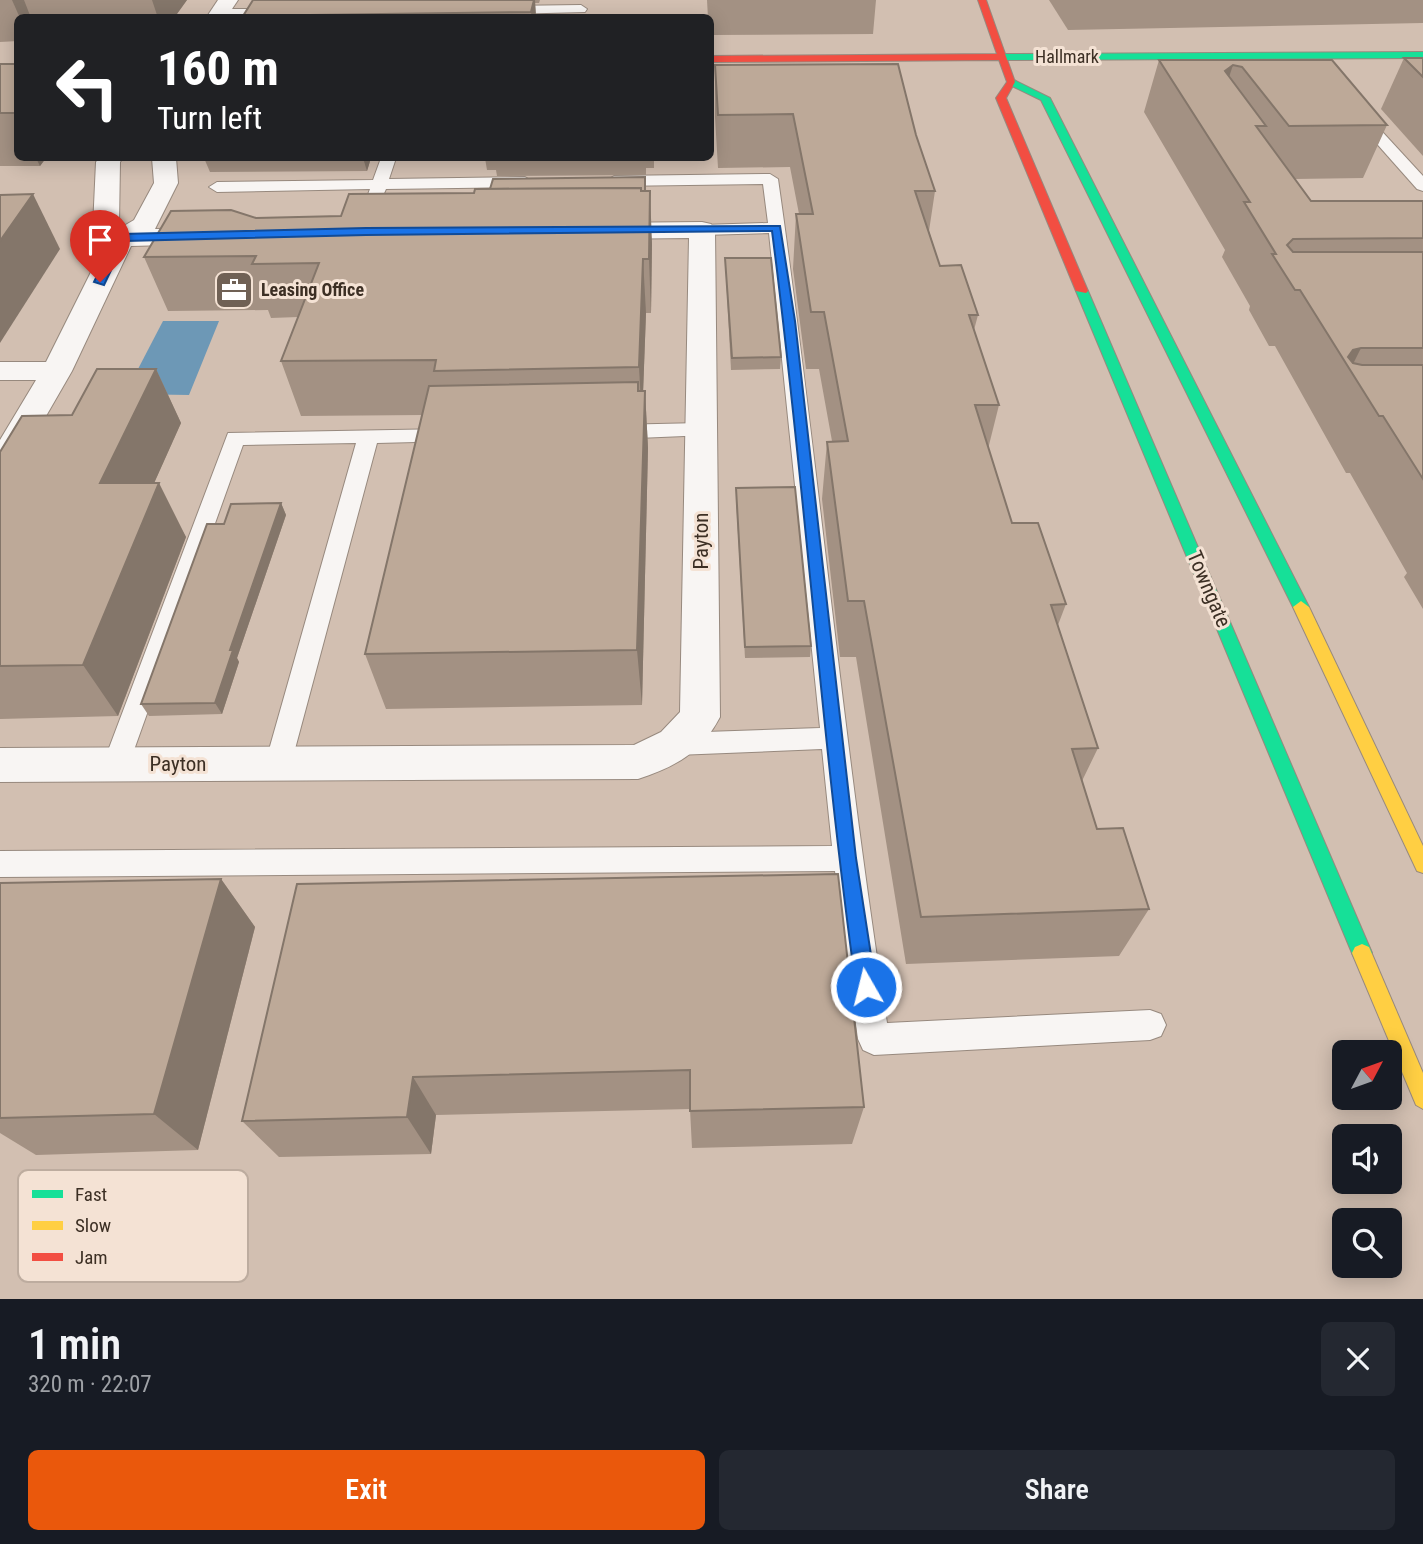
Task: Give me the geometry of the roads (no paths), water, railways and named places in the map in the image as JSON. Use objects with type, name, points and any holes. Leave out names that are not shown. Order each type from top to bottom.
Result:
[{"type":"street","name":"Towngate","points":[[982,0],[1011,82],[1001,98],[1423,1098]]},
{"type":"street","name":"Hallmark","points":[[714,59],[1423,55]]},
{"type":"street","name":"Hallmark","points":[[986,82],[1049,81]]},
{"type":"street","points":[[1011,82],[1045,97],[1320,645],[1423,865]]},
{"type":"street","points":[[109,161],[106,228],[121,238],[244,235]]},
{"type":"street","points":[[0,467],[57,371],[121,238],[145,225],[166,183],[164,161]]},
{"type":"street","points":[[576,231],[702,230]]},
{"type":"street","name":"Payton","points":[[0,765],[638,762],[676,744],[700,717],[702,230]]},
{"type":"street","points":[[0,371],[57,371]]},
{"type":"lane","points":[[489,11],[581,9]]},
{"type":"lane","points":[[221,10],[286,13]]},
{"type":"lane","points":[[1359,115],[1423,186]]},
{"type":"lane","points":[[372,208],[387,161]]},
{"type":"lane","points":[[588,181],[770,179],[789,321],[847,858],[874,1039],[1150,1025]]},
{"type":"lane","points":[[217,187],[546,182]]},
{"type":"lane","points":[[702,230],[777,228]]},
{"type":"lane","points":[[590,433],[701,430]]},
{"type":"lane","points":[[116,764],[235,438],[465,435]]},
{"type":"lane","points":[[278,764],[368,438]]},
{"type":"lane","points":[[676,744],[834,738]]},
{"type":"lane","points":[[0,864],[847,858]]},
{"type":"water","points":[[163,321],[219,321],[189,395],[125,394]]},
{"type":"place","name":"Leasing Office","points":[[234,290]]}]
